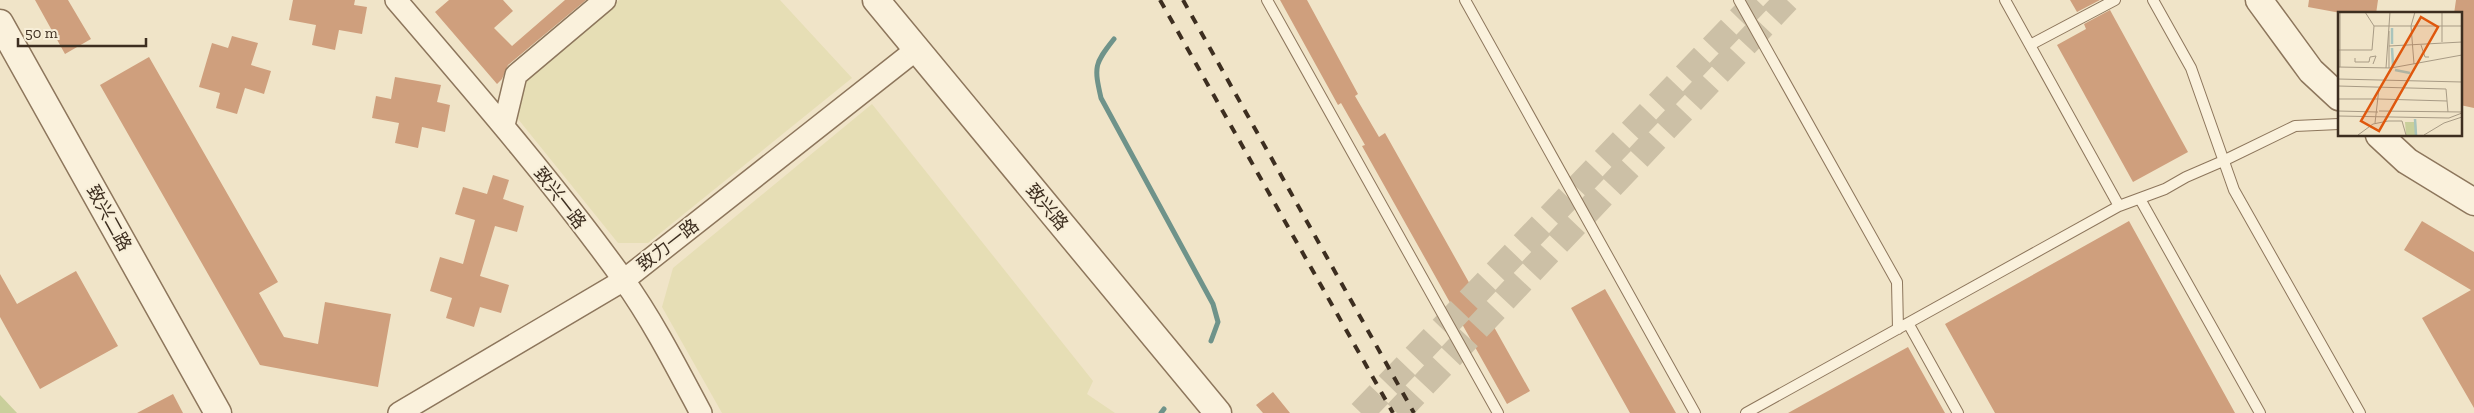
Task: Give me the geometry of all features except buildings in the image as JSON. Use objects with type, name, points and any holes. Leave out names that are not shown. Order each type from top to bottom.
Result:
[{"type":"street","name":"致兴一路","points":[[396,0],[504,125],[624,280],[662,342],[701,413]]},
{"type":"street","points":[[504,125],[516,75],[605,0]]},
{"type":"street","name":"致兴路","points":[[876,0],[1218,413]]},
{"type":"street","points":[[2258,0],[2311,71],[2338,96]]},
{"type":"street","name":"致兴二路","points":[[0,23],[218,413]]},
{"type":"street","name":"致力一路","points":[[399,413],[624,280],[917,49]]},
{"type":"street","points":[[2380,136],[2407,161],[2474,202]]},
{"type":"lane","points":[[1267,0],[1498,413]]},
{"type":"lane","points":[[1465,0],[1695,413]]},
{"type":"lane","points":[[1739,0],[1897,282],[1898,328]]},
{"type":"lane","points":[[2005,0],[2119,206]]},
{"type":"lane","points":[[2030,45],[2115,0]]},
{"type":"lane","points":[[2153,0],[2191,68],[2234,190],[2360,413]]},
{"type":"lane","points":[[1746,413],[2119,206],[2140,199],[2223,162],[2295,126],[2338,124]]},
{"type":"lane","points":[[2140,199],[2260,413]]},
{"type":"lane","points":[[1908,323],[1958,413]]},
{"type":"shaded area","points":[[619,0],[780,0],[852,78],[648,243],[618,243],[514,114],[527,80]]},
{"type":"shaded area","points":[[872,104],[1093,381],[1087,394],[1115,413],[722,413],[662,307],[673,268]]},
{"type":"green space","points":[[0,395],[17,413],[0,413]]},
{"type":"waterway","points":[[1114,39],[1099,60],[1097,66],[1097,79],[1101,98],[1213,304],[1218,322],[1211,341]]},
{"type":"waterway","points":[[1161,413],[1164,409]]},
{"type":"tunnel","points":[[1361,413],[1758,0]]},
{"type":"tunnel","points":[[1397,413],[1787,0]]},
{"type":"railway","points":[[1160,0],[1393,413]]},
{"type":"railway","points":[[1183,0],[1414,413]]}]
